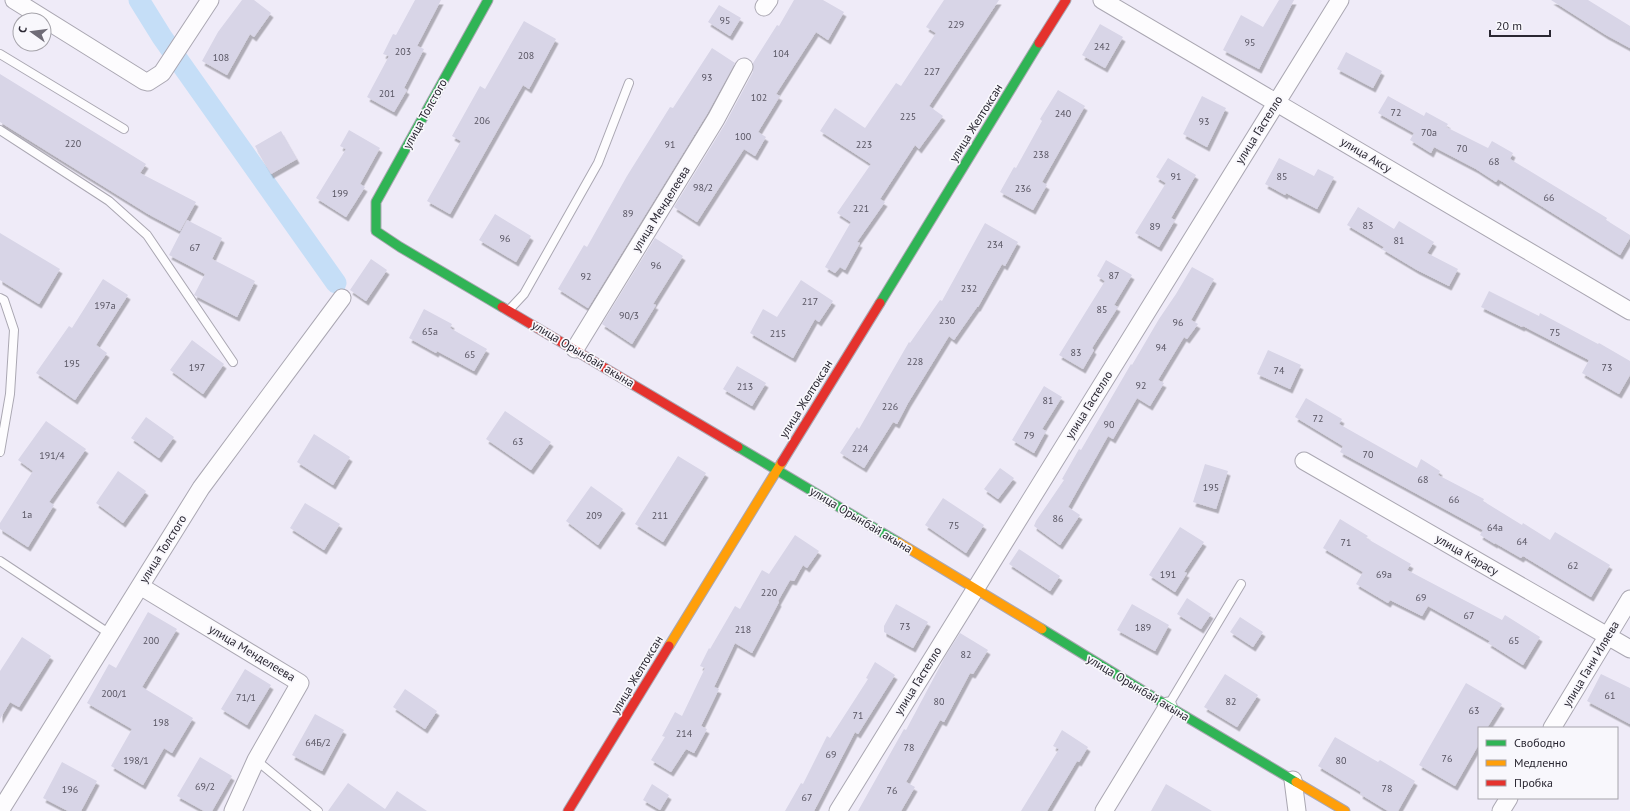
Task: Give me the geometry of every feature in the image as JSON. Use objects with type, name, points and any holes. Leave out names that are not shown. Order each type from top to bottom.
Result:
[{"type":"street","points":[[14,0],[144,81],[148,82],[152,81],[162,73],[210,0]]},
{"type":"street","name":"улица Толстого","points":[[376,231],[376,202],[488,0]]},
{"type":"street","name":"улица Желтоксан","points":[[568,811],[776,469],[1066,0]]},
{"type":"street","name":"улица Аксу","points":[[1102,0],[1630,311]]},
{"type":"street","name":"улица Гастелло","points":[[838,811],[1340,0]]},
{"type":"street","name":"улица Менделеева","points":[[575,349],[716,119],[744,67]]},
{"type":"street","name":"улица Орынбай акына","points":[[376,231],[400,247],[575,349],[976,588],[1168,706],[1345,811]]},
{"type":"street","name":"улица Толстого","points":[[0,811],[201,488],[342,298]]},
{"type":"street","name":"улица Карасу","points":[[1304,461],[1630,649]]},
{"type":"street","name":"улица Менделеева","points":[[140,586],[300,682],[256,760],[233,811]]},
{"type":"street","name":"улица Гани Иляева","points":[[1553,727],[1630,599]]},
{"type":"street","points":[[1104,811],[1168,706]]},
{"type":"street","points":[[1293,780],[1297,811]]},
{"type":"street","points":[[1501,811],[1508,799]]},
{"type":"lane","points":[[0,54],[124,129]]},
{"type":"lane","points":[[508,310],[524,294],[598,163],[629,83]]},
{"type":"lane","points":[[0,130],[109,201],[147,235],[233,362]]},
{"type":"lane","points":[[0,298],[4,300],[14,330],[10,394],[0,446]]},
{"type":"lane","points":[[0,561],[110,634]]},
{"type":"lane","points":[[1168,706],[1241,584]]},
{"type":"lane","points":[[256,760],[318,811]]},
{"type":"building","points":[[242,0],[254,0],[271,13],[254,37],[250,34],[227,75],[202,61],[218,32]]},
{"type":"building","points":[[415,0],[441,0],[417,46],[424,49],[404,88],[407,90],[394,112],[367,97],[389,56],[383,54],[393,34],[396,35]]},
{"type":"building","points":[[794,0],[823,0],[844,12],[828,40],[816,32],[776,94],[780,96],[758,132],[766,137],[755,156],[744,149],[697,222],[674,207],[725,124],[753,72],[753,63],[777,25],[779,26]]},
{"type":"building","points":[[944,0],[999,0],[929,106],[943,116],[919,149],[915,145],[880,199],[885,202],[857,242],[860,243],[845,270],[840,267],[835,273],[825,267],[851,222],[837,213],[871,164],[820,131],[835,108],[865,128],[896,83],[901,86],[936,33],[926,27]]},
{"type":"building","points":[[1279,0],[1294,0],[1259,69],[1223,50],[1241,15],[1263,27]]},
{"type":"building","points":[[1551,0],[1588,0],[1630,26],[1630,48],[1606,35]]},
{"type":"building","points":[[719,5],[741,18],[730,36],[708,22]]},
{"type":"building","points":[[524,21],[556,39],[529,89],[523,85],[450,214],[427,201],[461,141],[452,136],[480,86],[485,89]]},
{"type":"building","points":[[1100,24],[1123,37],[1105,68],[1082,55]]},
{"type":"building","points":[[712,48],[735,63],[707,114],[588,308],[558,289],[584,245],[587,247],[627,176],[670,107],[673,108]]},
{"type":"building","points":[[1346,52],[1382,71],[1373,88],[1337,69]]},
{"type":"building","points":[[0,74],[146,164],[140,173],[196,202],[180,231],[148,214],[0,122]]},
{"type":"building","points":[[1058,90],[1085,106],[1042,182],[1047,185],[1033,210],[1000,192],[1014,167],[1016,168],[1042,121],[1040,119]]},
{"type":"building","points":[[1202,96],[1226,108],[1207,147],[1183,134]]},
{"type":"building","points":[[1388,96],[1424,116],[1426,112],[1448,124],[1446,127],[1488,148],[1492,141],[1513,153],[1510,159],[1607,218],[1606,220],[1630,235],[1630,238],[1620,255],[1498,179],[1496,182],[1476,169],[1434,147],[1431,153],[1410,140],[1414,133],[1378,113]]},
{"type":"building","points":[[349,130],[380,148],[360,184],[365,187],[346,217],[316,198],[346,149],[340,146]]},
{"type":"building","points":[[281,131],[297,159],[271,174],[255,146]]},
{"type":"building","points":[[1168,158],[1196,175],[1171,218],[1175,220],[1159,247],[1135,233],[1166,183],[1156,177]]},
{"type":"building","points":[[1279,158],[1314,176],[1318,169],[1334,177],[1317,209],[1286,193],[1285,195],[1265,184]]},
{"type":"building","points":[[1358,207],[1394,229],[1399,221],[1434,242],[1427,253],[1458,269],[1449,286],[1417,270],[1382,249],[1384,247],[1347,225]]},
{"type":"building","points":[[495,214],[531,236],[516,262],[479,240]]},
{"type":"building","points":[[187,220],[222,238],[212,259],[255,281],[237,317],[194,295],[205,274],[169,255]]},
{"type":"building","points":[[985,223],[1018,242],[1005,266],[1002,264],[978,307],[954,340],[949,336],[908,403],[897,424],[893,422],[864,468],[840,453],[857,427],[859,429],[909,342],[910,343],[940,300],[942,301]]},
{"type":"building","points":[[0,233],[60,269],[39,304],[0,280]]},
{"type":"building","points":[[655,238],[683,256],[653,304],[656,305],[632,344],[602,324]]},
{"type":"building","points":[[371,259],[387,270],[366,301],[350,290]]},
{"type":"building","points":[[1106,260],[1132,275],[1114,305],[1118,307],[1092,348],[1094,350],[1083,369],[1059,355],[1105,281],[1097,276]]},
{"type":"building","points":[[1192,267],[1214,279],[1191,320],[1198,324],[1187,339],[1184,337],[1158,380],[1164,383],[1150,406],[1137,398],[1113,439],[1108,436],[1068,507],[1080,515],[1060,545],[1034,526],[1036,521],[1064,480],[1062,479],[1079,449],[1081,450],[1131,364],[1132,365]]},
{"type":"building","points":[[103,279],[128,295],[96,345],[107,353],[75,400],[36,373],[69,326],[72,328]]},
{"type":"building","points":[[801,280],[833,301],[819,322],[815,319],[793,358],[750,333],[763,309],[777,317]]},
{"type":"building","points":[[1489,291],[1539,316],[1540,313],[1598,344],[1599,343],[1630,361],[1630,375],[1619,394],[1582,373],[1589,360],[1523,326],[1522,327],[1481,307]]},
{"type":"building","points":[[424,309],[452,324],[450,328],[487,349],[474,371],[409,338]]},
{"type":"building","points":[[192,340],[224,364],[203,394],[170,370]]},
{"type":"building","points":[[1268,350],[1301,365],[1290,389],[1257,374]]},
{"type":"building","points":[[737,366],[766,383],[752,406],[723,389]]},
{"type":"building","points":[[1044,386],[1062,397],[1042,429],[1046,431],[1034,453],[1012,440]]},
{"type":"building","points":[[1306,398],[1342,419],[1339,424],[1417,468],[1421,459],[1440,471],[1438,475],[1484,499],[1483,501],[1522,525],[1523,523],[1550,540],[1555,532],[1610,565],[1591,597],[1523,556],[1521,558],[1480,535],[1483,530],[1340,452],[1343,446],[1295,417]]},
{"type":"building","points":[[505,411],[551,442],[531,470],[486,439]]},
{"type":"building","points":[[146,417],[174,437],[159,458],[131,438]]},
{"type":"building","points":[[46,421],[86,449],[49,502],[54,505],[28,547],[0,529],[0,523],[33,471],[18,460]]},
{"type":"building","points":[[314,434],[350,457],[333,485],[297,462]]},
{"type":"building","points":[[678,456],[706,473],[663,542],[635,524]]},
{"type":"building","points":[[1205,464],[1228,471],[1216,509],[1193,502]]},
{"type":"building","points":[[1000,468],[1014,478],[998,499],[984,489]]},
{"type":"building","points":[[118,471],[146,491],[123,523],[96,503]]},
{"type":"building","points":[[591,486],[623,509],[598,545],[566,521]]},
{"type":"building","points":[[943,498],[984,525],[966,553],[925,525]]},
{"type":"building","points":[[305,503],[340,524],[324,550],[290,528]]},
{"type":"building","points":[[1340,519],[1368,536],[1366,538],[1411,564],[1407,570],[1502,620],[1505,615],[1540,637],[1523,665],[1488,643],[1490,641],[1428,606],[1422,616],[1390,600],[1388,603],[1356,584],[1363,572],[1323,548]]},
{"type":"building","points":[[1180,527],[1204,542],[1184,572],[1187,573],[1175,592],[1149,575]]},
{"type":"building","points":[[795,535],[819,551],[807,568],[803,565],[794,581],[790,580],[752,653],[735,643],[714,687],[719,689],[701,726],[707,729],[694,753],[686,749],[671,772],[651,760],[665,737],[662,736],[675,712],[682,716],[705,668],[700,666],[709,648],[710,649],[735,606],[740,609],[762,570],[769,574]]},
{"type":"building","points":[[1019,549],[1060,576],[1050,591],[1009,564]]},
{"type":"building","points":[[1187,598],[1211,614],[1201,629],[1177,614]]},
{"type":"building","points":[[896,604],[928,622],[913,648],[884,632],[884,626]]},
{"type":"building","points":[[1132,604],[1169,625],[1155,651],[1117,630]]},
{"type":"building","points":[[148,612],[177,629],[142,687],[193,718],[172,753],[164,748],[143,785],[111,766],[132,729],[87,703],[109,664],[116,668]]},
{"type":"building","points":[[1240,617],[1263,632],[1253,647],[1230,632]]},
{"type":"building","points":[[960,633],[988,650],[973,674],[970,673],[944,722],[940,720],[906,782],[915,787],[901,811],[858,811],[904,729],[906,730],[946,655]]},
{"type":"building","points":[[22,637],[51,656],[19,707],[10,702],[0,719],[0,671]]},
{"type":"building","points":[[875,662],[895,675],[858,734],[855,732],[814,811],[785,811],[801,783],[803,784],[827,736],[830,738],[868,679],[866,678]]},
{"type":"building","points":[[245,669],[271,685],[247,725],[221,709]]},
{"type":"building","points":[[1225,674],[1258,695],[1237,727],[1204,707]]},
{"type":"building","points":[[1601,674],[1630,688],[1630,724],[1587,701]]},
{"type":"building","points":[[1466,683],[1502,704],[1488,727],[1478,727],[1478,746],[1455,786],[1419,765]]},
{"type":"building","points":[[405,689],[437,711],[425,729],[393,707]]},
{"type":"building","points":[[315,714],[344,730],[322,771],[292,755]]},
{"type":"building","points":[[1062,730],[1088,747],[1079,762],[1077,761],[1047,811],[1021,811],[1059,749],[1053,746]]},
{"type":"building","points":[[1335,737],[1378,762],[1380,760],[1415,781],[1398,811],[1388,811],[1360,794],[1361,792],[1318,766]]},
{"type":"building","points":[[200,757],[232,776],[212,811],[204,811],[177,796]]},
{"type":"building","points":[[62,762],[97,781],[81,811],[68,811],[43,798]]},
{"type":"building","points":[[348,783],[385,809],[397,791],[427,811],[328,811]]},
{"type":"building","points":[[652,784],[669,795],[660,810],[643,800]]},
{"type":"building","points":[[1166,784],[1212,811],[1151,811]]},
{"type":"waterway","points":[[139,0],[162,37],[336,283]]},
{"type":"traffic: fast","points":[[488,0],[376,202],[376,231],[400,247],[502,307]]},
{"type":"traffic: fast","points":[[880,303],[1039,43]]},
{"type":"traffic: fast","points":[[738,447],[898,542]]},
{"type":"traffic: fast","points":[[1042,629],[1296,782]]},
{"type":"traffic: slow","points":[[669,646],[782,462]]},
{"type":"traffic: slow","points":[[898,542],[1042,629]]},
{"type":"traffic: slow","points":[[1296,782],[1345,811]]},
{"type":"traffic: jam","points":[[1039,43],[1066,0]]},
{"type":"traffic: jam","points":[[782,462],[880,303]]},
{"type":"traffic: jam","points":[[502,307],[738,447]]},
{"type":"traffic: jam","points":[[568,811],[669,646]]}]
